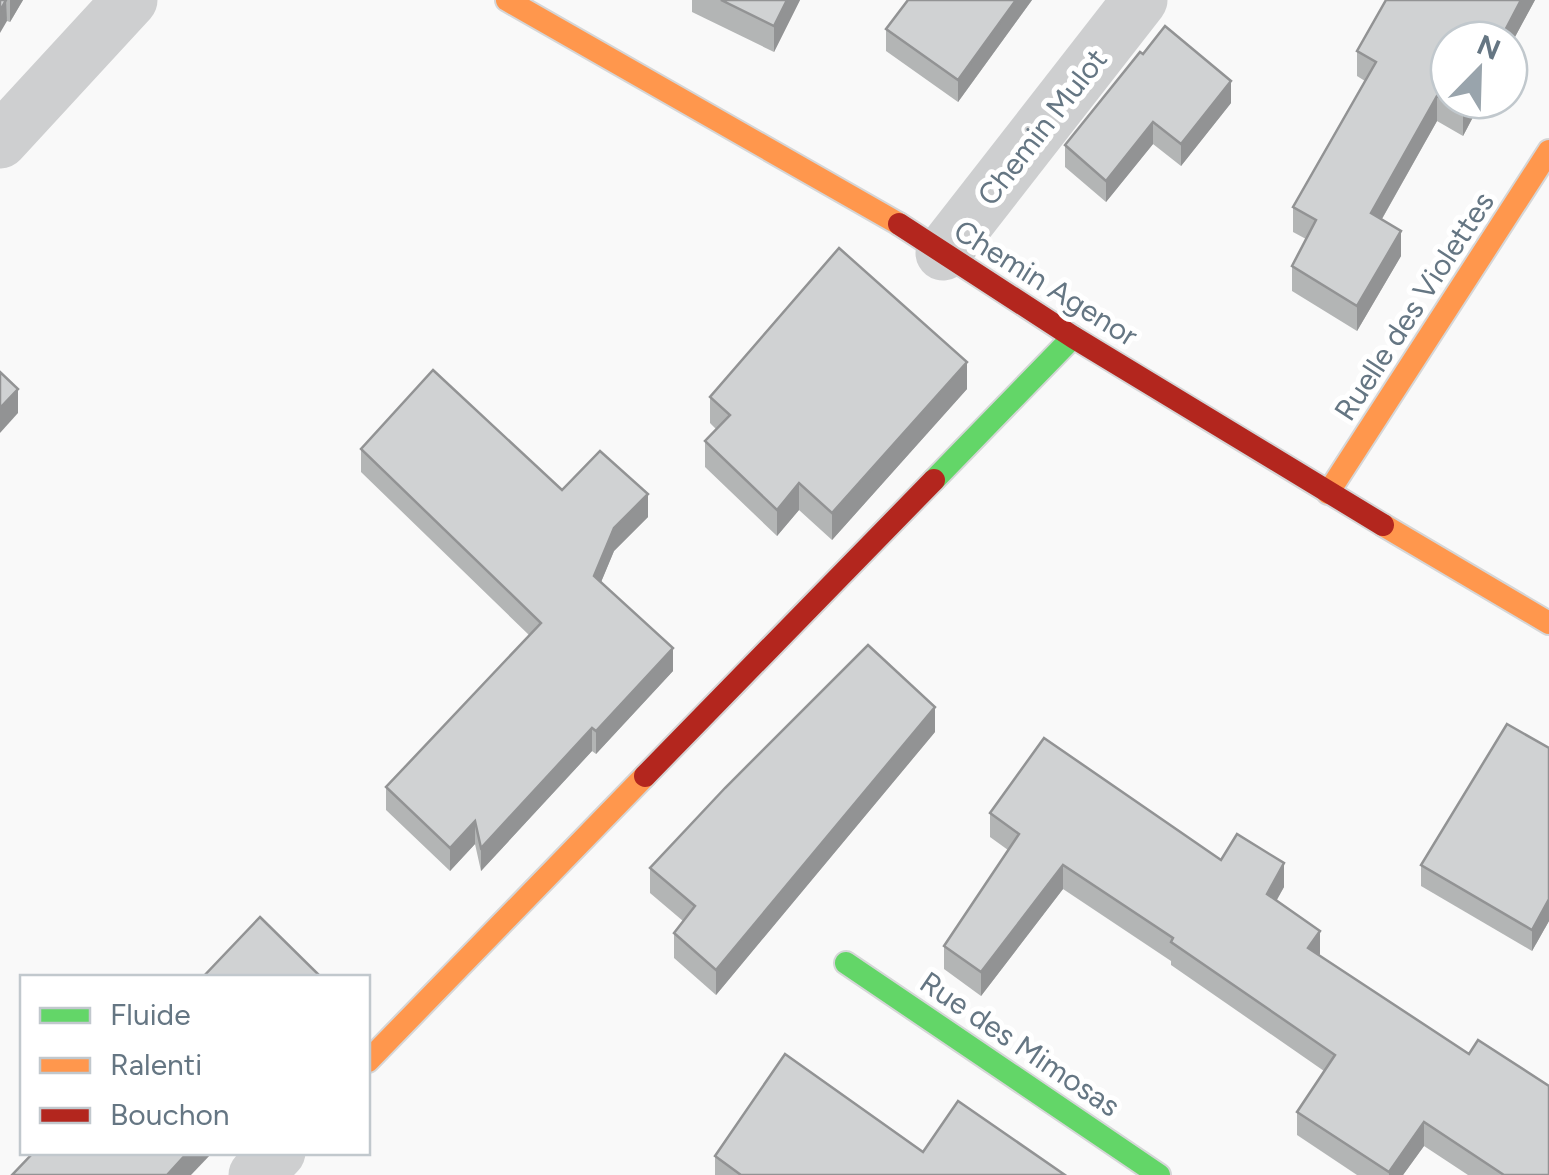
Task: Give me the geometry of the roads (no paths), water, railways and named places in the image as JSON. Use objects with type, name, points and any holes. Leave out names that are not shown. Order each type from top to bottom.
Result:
[{"type":"street","points":[[0,141],[130,0]]},
{"type":"street","name":"Chemin Agenor","points":[[507,0],[897,223],[1328,493],[1549,623]]},
{"type":"street","name":"Chemin Mulot","points":[[943,253],[1140,0]]},
{"type":"street","name":"Ruelle des Violettes","points":[[1328,493],[1549,151]]},
{"type":"street","points":[[370,1060],[1074,337]]},
{"type":"street","name":"Rue des Mimosas","points":[[846,963],[1160,1175]]},
{"type":"street","points":[[256,1175],[275,1155]]}]
